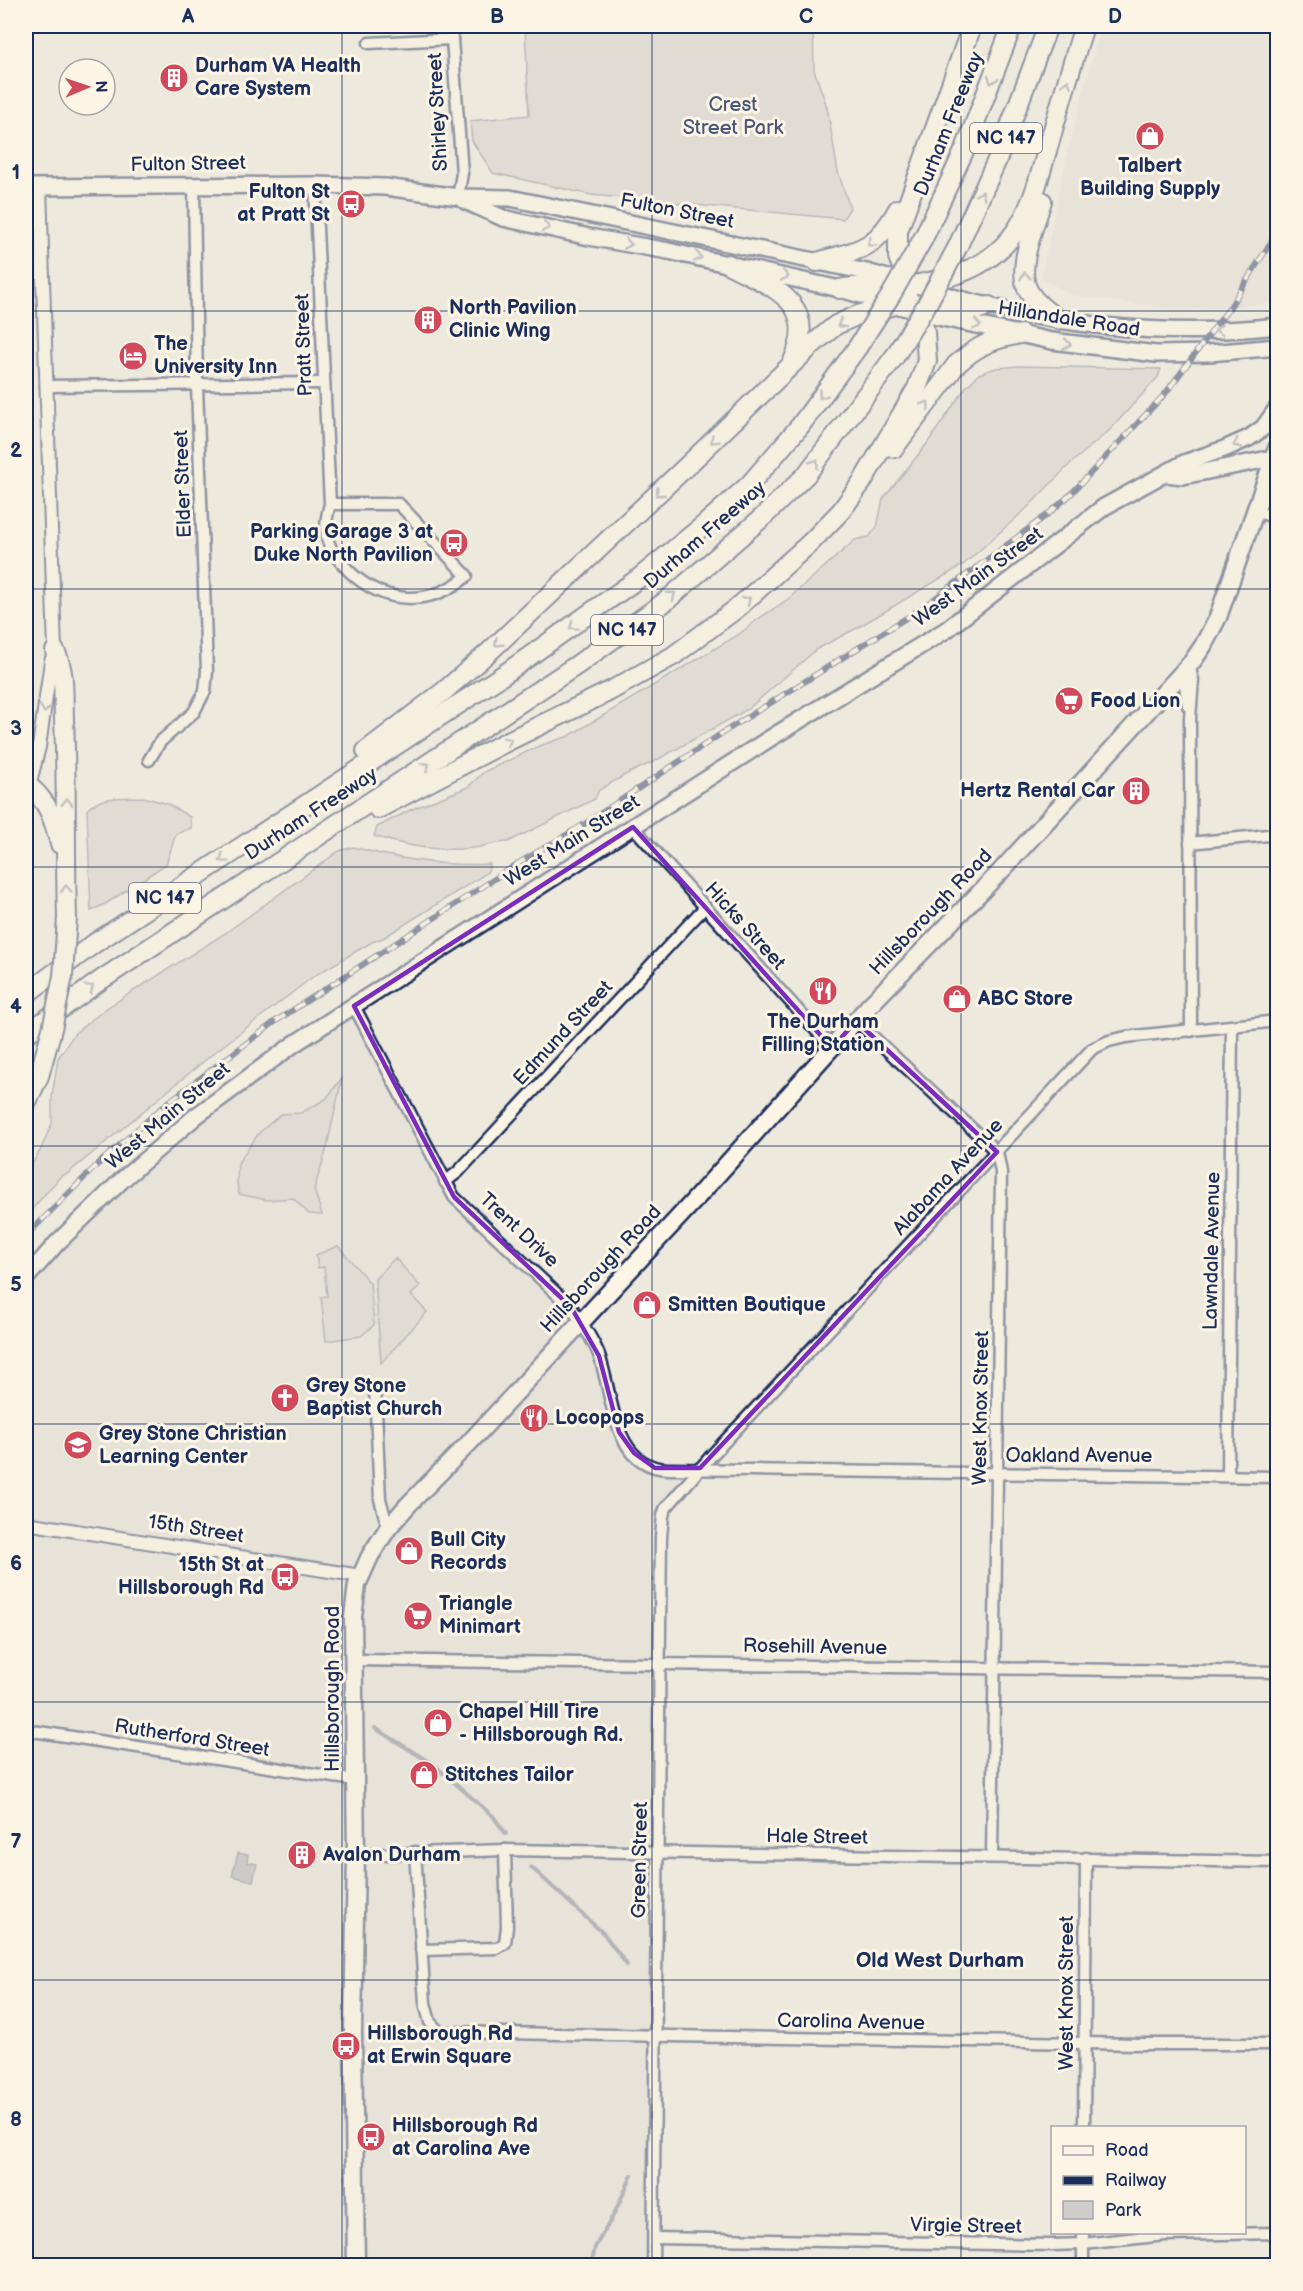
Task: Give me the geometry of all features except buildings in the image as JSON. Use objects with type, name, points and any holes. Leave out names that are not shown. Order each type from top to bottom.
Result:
[{"type":"highway","points":[[306,843],[333,834],[494,748],[618,687],[673,656],[777,575],[841,510],[862,482],[917,388],[927,361],[925,333],[916,308],[897,282],[900,265],[897,240],[908,200],[972,26]]},
{"type":"highway","name":"Durham Freeway","points":[[26,994],[95,943],[587,616],[704,525],[766,466],[800,426],[857,348],[923,239],[965,149],[1012,26]]},
{"type":"highway","name":"Durham Freeway","points":[[26,1034],[101,980],[306,843],[577,666],[666,601],[764,516],[806,475],[895,356],[927,304],[957,248],[998,160],[1048,26]]},
{"type":"highway","points":[[849,291],[853,285],[897,282],[921,284],[956,275],[984,262],[1014,234],[1025,216],[1036,187],[1084,26]]},
{"type":"highway","points":[[1053,128],[1051,165],[1024,266],[1024,281],[1028,292],[1039,305],[1059,320]]},
{"type":"highway","points":[[817,262],[866,247],[890,225],[901,205],[908,200]]},
{"type":"highway","points":[[728,264],[782,294],[794,305],[799,317],[800,348],[793,363]]},
{"type":"highway","points":[[307,804],[344,767],[398,728],[489,652],[813,344],[836,325],[858,315],[939,304],[974,311],[989,306]]},
{"type":"highway","points":[[862,482],[882,463],[956,365],[987,342],[1021,334]]},
{"type":"highway","points":[[26,1104],[39,1076],[52,1029],[63,976],[67,918],[65,861],[67,793],[64,716],[61,662],[55,651]]},
{"type":"highway","points":[[26,790],[41,796],[50,809],[65,861]]},
{"type":"main road","name":"Fulton Street","points":[[33,187],[315,185],[407,188],[458,197],[510,198],[817,262],[897,282]]},
{"type":"main road","name":"Fulton Street","points":[[458,197],[503,218],[849,291]]},
{"type":"main road","name":"Hillandale Road","points":[[897,282],[989,306],[1059,320],[1147,331],[1208,331],[1278,326]]},
{"type":"main road","name":"Hillandale Road","points":[[849,291],[1021,334],[1084,346],[1156,354],[1209,353],[1278,347]]},
{"type":"main road","name":"West Main Street","points":[[26,1278],[90,1211],[196,1116],[294,1044],[769,739],[945,630],[1104,507],[1184,463],[1249,438],[1263,428],[1278,407]]},
{"type":"main road","name":"West Main Street","points":[[1167,474],[1183,476],[1275,452]]},
{"type":"main road","name":"Hillsborough Road","points":[[356,2265],[353,2031],[356,1855],[354,1605],[361,1576],[370,1556],[388,1528],[856,1021],[1000,873],[1186,668],[1203,646],[1214,626],[1275,452]]},
{"type":"street","name":"Shirley Street","points":[[451,26],[462,173],[458,197]]},
{"type":"street","points":[[369,43],[452,39]]},
{"type":"street","name":"Elder Street","points":[[149,760],[160,742],[194,712],[205,691],[207,672],[197,385],[194,185]]},
{"type":"street","name":"Pratt Street","points":[[315,185],[330,504],[325,535],[329,546],[335,556],[370,589],[391,596],[411,598],[433,596],[453,588],[467,576],[399,504],[330,504]]},
{"type":"street","points":[[26,790],[39,747],[51,661],[55,651],[46,386],[33,187]]},
{"type":"street","points":[[46,386],[324,383]]},
{"type":"street","points":[[1253,511],[1278,518]]},
{"type":"street","points":[[1186,668],[1190,718],[1191,1030]]},
{"type":"street","name":"Hicks Street","points":[[633,827],[831,1048]]},
{"type":"street","points":[[1190,843],[1278,834]]},
{"type":"street","name":"Edmund Street","points":[[446,1182],[459,1172],[705,907]]},
{"type":"street","name":"Trent Drive","points":[[354,1006],[454,1197],[571,1307],[581,1321],[599,1356],[615,1421],[629,1448],[642,1461],[655,1468],[700,1468]]},
{"type":"street","points":[[856,1021],[997,1152]]},
{"type":"street","name":"Alabama Avenue","points":[[700,1468],[1092,1049],[1109,1041],[1126,1037],[1278,1021]]},
{"type":"street","name":"Lawndale Avenue","points":[[1228,1476],[1232,1026]]},
{"type":"street","name":"West Knox Street","points":[[992,1857],[1001,1172],[997,1152]]},
{"type":"street","points":[[375,1388],[380,1499],[388,1528]]},
{"type":"street","name":"Oakland Avenue","points":[[700,1468],[1278,1477]]},
{"type":"street","name":"Green Street","points":[[653,2265],[663,1516],[668,1504],[700,1468]]},
{"type":"street","name":"15th Street","points":[[26,1523],[361,1576]]},
{"type":"street","name":"Rosehill Avenue","points":[[353,1660],[1278,1672]]},
{"type":"street","name":"Rutherford Street","points":[[26,1730],[354,1780]]},
{"type":"street","points":[[415,1852],[421,1950],[496,1948],[505,1943],[507,1927],[505,1850]]},
{"type":"street","name":"Hale Street","points":[[356,1855],[505,1850],[1278,1862]]},
{"type":"street","name":"West Knox Street","points":[[1084,2126],[1086,1858]]},
{"type":"street","name":"Carolina Avenue","points":[[421,1950],[425,2002],[430,2022],[439,2032],[656,2037],[1278,2044]]},
{"type":"street","name":"Virgie Street","points":[[1246,2234],[1278,2233]]},
{"type":"street","points":[[1083,2234],[1083,2265]]},
{"type":"street","name":"Virgie Street","points":[[654,2238],[1083,2244],[1166,2235],[1222,2234]]},
{"type":"highlighted area","points":[[633,827],[832,1048],[856,1021],[997,1152],[700,1468],[655,1468],[634,1453],[619,1432],[599,1356],[571,1307],[454,1197],[354,1006]]},
{"type":"shaded area","points":[[1101,26],[1277,26],[1277,303],[1182,310],[1071,295],[1041,278],[1068,150]]},
{"type":"shaded area","points":[[353,1012],[453,1202],[565,1309],[593,1347],[609,1404],[637,1458],[696,1472],[664,1509],[653,2265],[26,2266],[26,1288],[89,1214],[204,1115]]},
{"type":"shaded area","points":[[238,1853],[248,1855],[247,1862],[257,1864],[253,1881],[232,1876]]},
{"type":"green space","name":"Crest Street Park","points":[[525,26],[813,26],[814,70],[827,107],[838,172],[850,208],[843,219],[591,195],[493,173],[472,141],[470,121],[529,115]]},
{"type":"green space","points":[[1019,366],[1161,369],[1158,377],[1110,430],[1070,464],[1026,509],[963,565],[817,649],[748,709],[599,790],[595,799],[508,842],[472,848],[435,849],[398,843],[374,836],[377,827],[410,810],[468,787],[484,772],[539,746],[569,736],[738,635],[787,600],[855,540],[869,537],[877,527],[883,499],[926,445],[966,387],[979,374],[996,368]]},
{"type":"green space","points":[[143,797],[168,804],[190,817],[191,828],[176,834],[166,864],[91,911],[87,810],[92,805],[105,800]]},
{"type":"green space","points":[[353,847],[421,861],[490,864],[488,871],[482,876],[383,938],[372,942],[314,976],[215,1052],[67,1174],[61,1176],[26,1216],[26,1174],[40,1151],[52,1123],[52,1096],[58,1058],[75,1033],[108,1007],[224,934],[339,851]]},
{"type":"green space","points":[[342,1078],[326,1151],[314,1189],[322,1215],[309,1214],[293,1198],[267,1200],[239,1194],[238,1163],[259,1133],[281,1114],[301,1113],[326,1099]]},
{"type":"green space","points":[[338,1246],[370,1283],[374,1325],[361,1336],[326,1341],[321,1297],[327,1296],[324,1267],[318,1268],[316,1255]]},
{"type":"green space","points":[[395,1258],[420,1286],[411,1295],[427,1312],[381,1363],[375,1279]]},
{"type":"waterway","points":[[375,1728],[434,1765],[493,1816],[506,1834]]},
{"type":"waterway","points":[[531,1867],[604,1934],[627,1965]]},
{"type":"waterway","points":[[591,2266],[595,2247],[613,2216],[632,2175]]},
{"type":"railway","points":[[26,1236],[97,1165],[166,1104],[276,1021],[522,861],[583,825],[724,732],[922,608],[1047,515],[1070,495],[1165,394],[1230,307],[1278,231]]},
{"type":"place","name":"Durham VA Health Care System","points":[[174,78]]},
{"type":"place","name":"Talbert Building Supply","points":[[1150,136]]},
{"type":"place","name":"Fulton St at Pratt St","points":[[351,204]]},
{"type":"place","name":"North Pavilion Clinic Wing","points":[[428,320]]},
{"type":"place","name":"The University Inn","points":[[133,356]]},
{"type":"place","name":"Parking Garage 3 at Duke North Pavilion","points":[[454,543]]},
{"type":"place","name":"Food Lion","points":[[1069,701]]},
{"type":"place","name":"Hertz Rental Car","points":[[1136,791]]},
{"type":"place","name":"The Durham Filling Station","points":[[823,991]]},
{"type":"place","name":"ABC Store","points":[[957,999]]},
{"type":"place","name":"Smitten Boutique","points":[[647,1305]]},
{"type":"place","name":"Grey Stone Baptist Church","points":[[285,1398]]},
{"type":"place","name":"Locopops","points":[[534,1418]]},
{"type":"place","name":"Grey Stone Christian Learning Center","points":[[78,1445]]},
{"type":"place","name":"Bull City Records","points":[[409,1551]]},
{"type":"place","name":"15th St at Hillsborough Rd","points":[[285,1577]]},
{"type":"place","name":"Triangle Minimart","points":[[418,1616]]},
{"type":"place","name":"Chapel Hill Tire - Hillsborough Rd.","points":[[438,1723]]},
{"type":"place","name":"Stitches Tailor","points":[[424,1775]]},
{"type":"place","name":"Avalon Durham","points":[[302,1855]]},
{"type":"place","name":"Hillsborough Rd at Erwin Square","points":[[346,2046]]},
{"type":"place","name":"Hillsborough Rd at Carolina Ave","points":[[371,2137]]},
{"type":"district","name":"Old West Durham","points":[[940,1960]]}]
